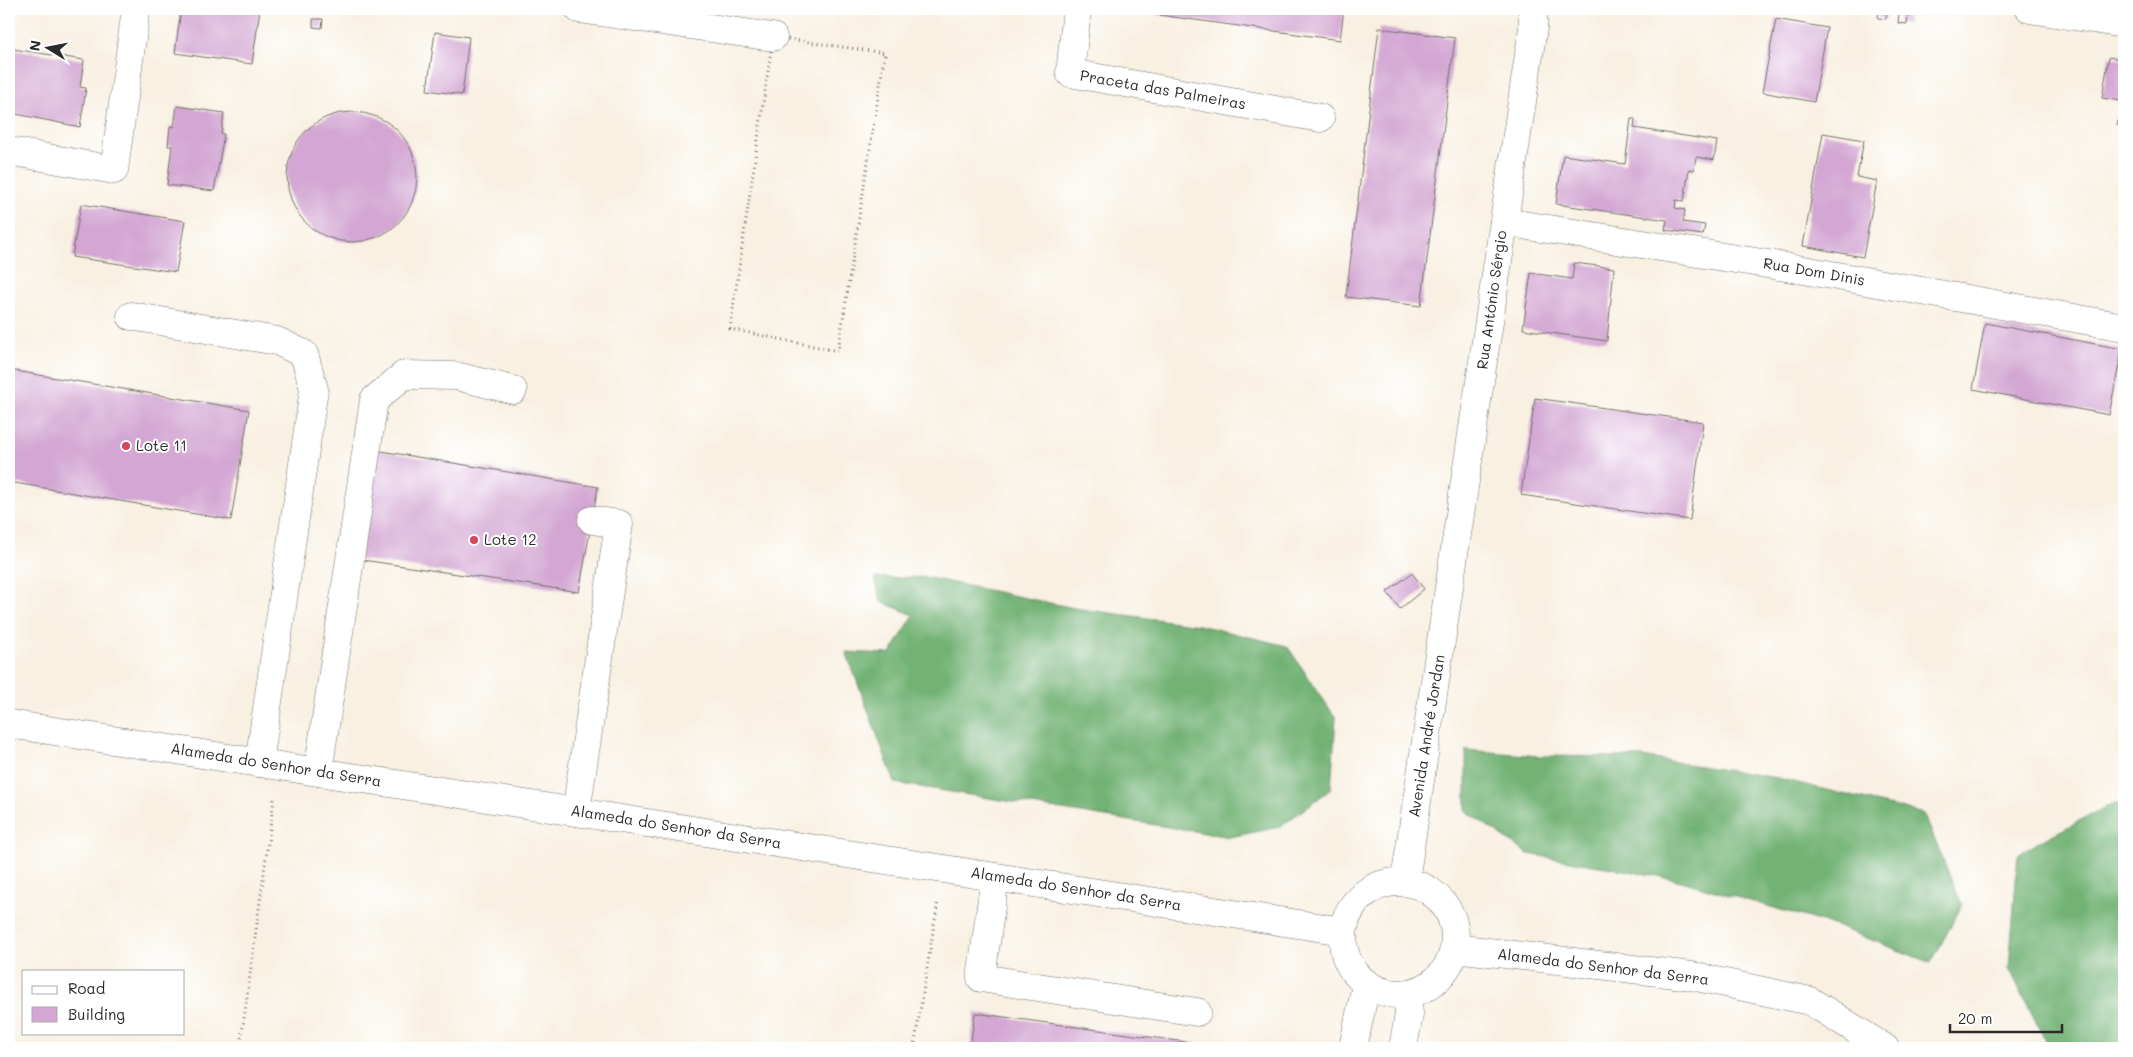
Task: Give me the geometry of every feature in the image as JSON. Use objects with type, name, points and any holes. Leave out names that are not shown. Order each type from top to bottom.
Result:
[{"type":"street","points":[[9,151],[114,170],[136,9]]},
{"type":"street","points":[[578,9],[773,37]]},
{"type":"street","name":"Praceta das Palmeiras","points":[[1077,9],[1070,73],[1320,118]]},
{"type":"street","points":[[1533,18],[1555,9]]},
{"type":"street","points":[[2030,9],[2124,24]]},
{"type":"street","name":"Rua António Sérgio","points":[[1449,591],[1533,18]]},
{"type":"street","name":"Rua Dom Dinis","points":[[1504,222],[1792,268],[2124,327]]},
{"type":"street","points":[[131,316],[278,341],[304,354],[314,389],[293,459],[269,764]]},
{"type":"street","points":[[318,772],[374,400],[404,375],[456,376],[513,390]]},
{"type":"street","points":[[576,812],[619,524],[592,520]]},
{"type":"street","name":"Avenida André Jordan","points":[[1405,881],[1449,591]]},
{"type":"street","name":"Alameda do Senhor da Serra","points":[[9,724],[1343,931]]},
{"type":"street","points":[[995,877],[981,978],[1196,1012]]},
{"type":"street","points":[[1405,881],[1427,889],[1445,904],[1454,925],[1455,948],[1446,970],[1429,986],[1407,994],[1384,993],[1366,984],[1352,970],[1344,951],[1343,931],[1350,910],[1364,893],[1383,883],[1405,881]]},
{"type":"street","name":"Alameda do Senhor da Serra","points":[[1455,948],[1692,976],[1810,1002],[1885,1048]]},
{"type":"street","points":[[1353,1048],[1366,984]]},
{"type":"street","points":[[1402,1048],[1409,1014],[1407,994]]},
{"type":"path","points":[[773,37],[885,53],[838,351],[730,329],[773,37]]},
{"type":"path","points":[[240,1048],[269,764]]},
{"type":"path","points":[[914,1048],[943,868]]},
{"type":"green space","points":[[925,577],[1074,608],[1199,625],[1287,646],[1336,718],[1331,789],[1280,827],[1230,837],[895,783],[846,652],[890,654],[914,615],[881,602],[875,578]]},
{"type":"green space","points":[[1466,750],[1539,756],[1642,757],[1778,778],[1924,814],[1962,905],[1931,963],[1833,925],[1670,878],[1528,854],[1466,811]]},
{"type":"green space","points":[[2111,804],[2124,804],[2124,1048],[2049,1048],[2009,968],[2018,853]]},
{"type":"building","points":[[181,9],[260,9],[252,64],[175,53]]},
{"type":"building","points":[[1115,9],[1344,9],[1340,40]]},
{"type":"building","points":[[1879,11],[1887,12],[1886,19],[1878,18]]},
{"type":"building","points":[[1899,14],[1908,15],[1907,24],[1898,23]]},
{"type":"building","points":[[313,19],[323,19],[322,28],[313,27]]},
{"type":"building","points":[[1776,19],[1827,28],[1814,102],[1762,92]]},
{"type":"building","points":[[1379,28],[1455,38],[1421,306],[1346,297]]},
{"type":"building","points":[[435,32],[469,37],[462,95],[427,90]]},
{"type":"building","points":[[13,49],[84,60],[80,87],[86,88],[80,127],[16,114],[16,110],[9,108],[9,75]]},
{"type":"building","points":[[2109,57],[2124,60],[2124,126],[2117,125],[2121,101],[2102,98]]},
{"type":"building","points":[[177,106],[224,113],[221,134],[224,134],[214,191],[167,185],[172,146],[168,146],[170,126],[174,127]]},
{"type":"building","points":[[352,112],[377,117],[398,131],[412,152],[417,177],[412,202],[398,223],[377,237],[352,242],[327,237],[306,223],[292,202],[287,177],[292,152],[306,131],[327,117]]},
{"type":"building","points":[[1631,119],[1635,119],[1634,128],[1717,141],[1714,160],[1696,157],[1694,170],[1689,169],[1684,201],[1676,200],[1675,208],[1685,210],[1683,222],[1705,225],[1703,235],[1665,230],[1667,220],[1556,204],[1563,155],[1625,164]]},
{"type":"building","points":[[1823,133],[1864,140],[1857,177],[1877,181],[1863,257],[1803,246]]},
{"type":"building","points":[[81,204],[185,221],[176,272],[72,257]]},
{"type":"building","points":[[1574,263],[1614,268],[1607,341],[1523,329],[1531,273],[1572,279]]},
{"type":"building","points":[[1985,323],[2122,349],[2109,415],[1973,389]]},
{"type":"building","name":"Lote 11","points":[[9,370],[249,410],[231,520],[9,482]]},
{"type":"building","points":[[1535,398],[1703,422],[1690,520],[1521,495]]},
{"type":"building","name":"Lote 12","points":[[375,450],[598,487],[579,592],[356,559]]},
{"type":"building","points":[[1412,573],[1424,589],[1400,609],[1387,592]]},
{"type":"building","points":[[975,1013],[1200,1044],[1199,1048],[970,1048]]},
{"type":"place","name":"Lote 11","points":[[126,446]]},
{"type":"place","name":"Lote 12","points":[[474,540]]}]
